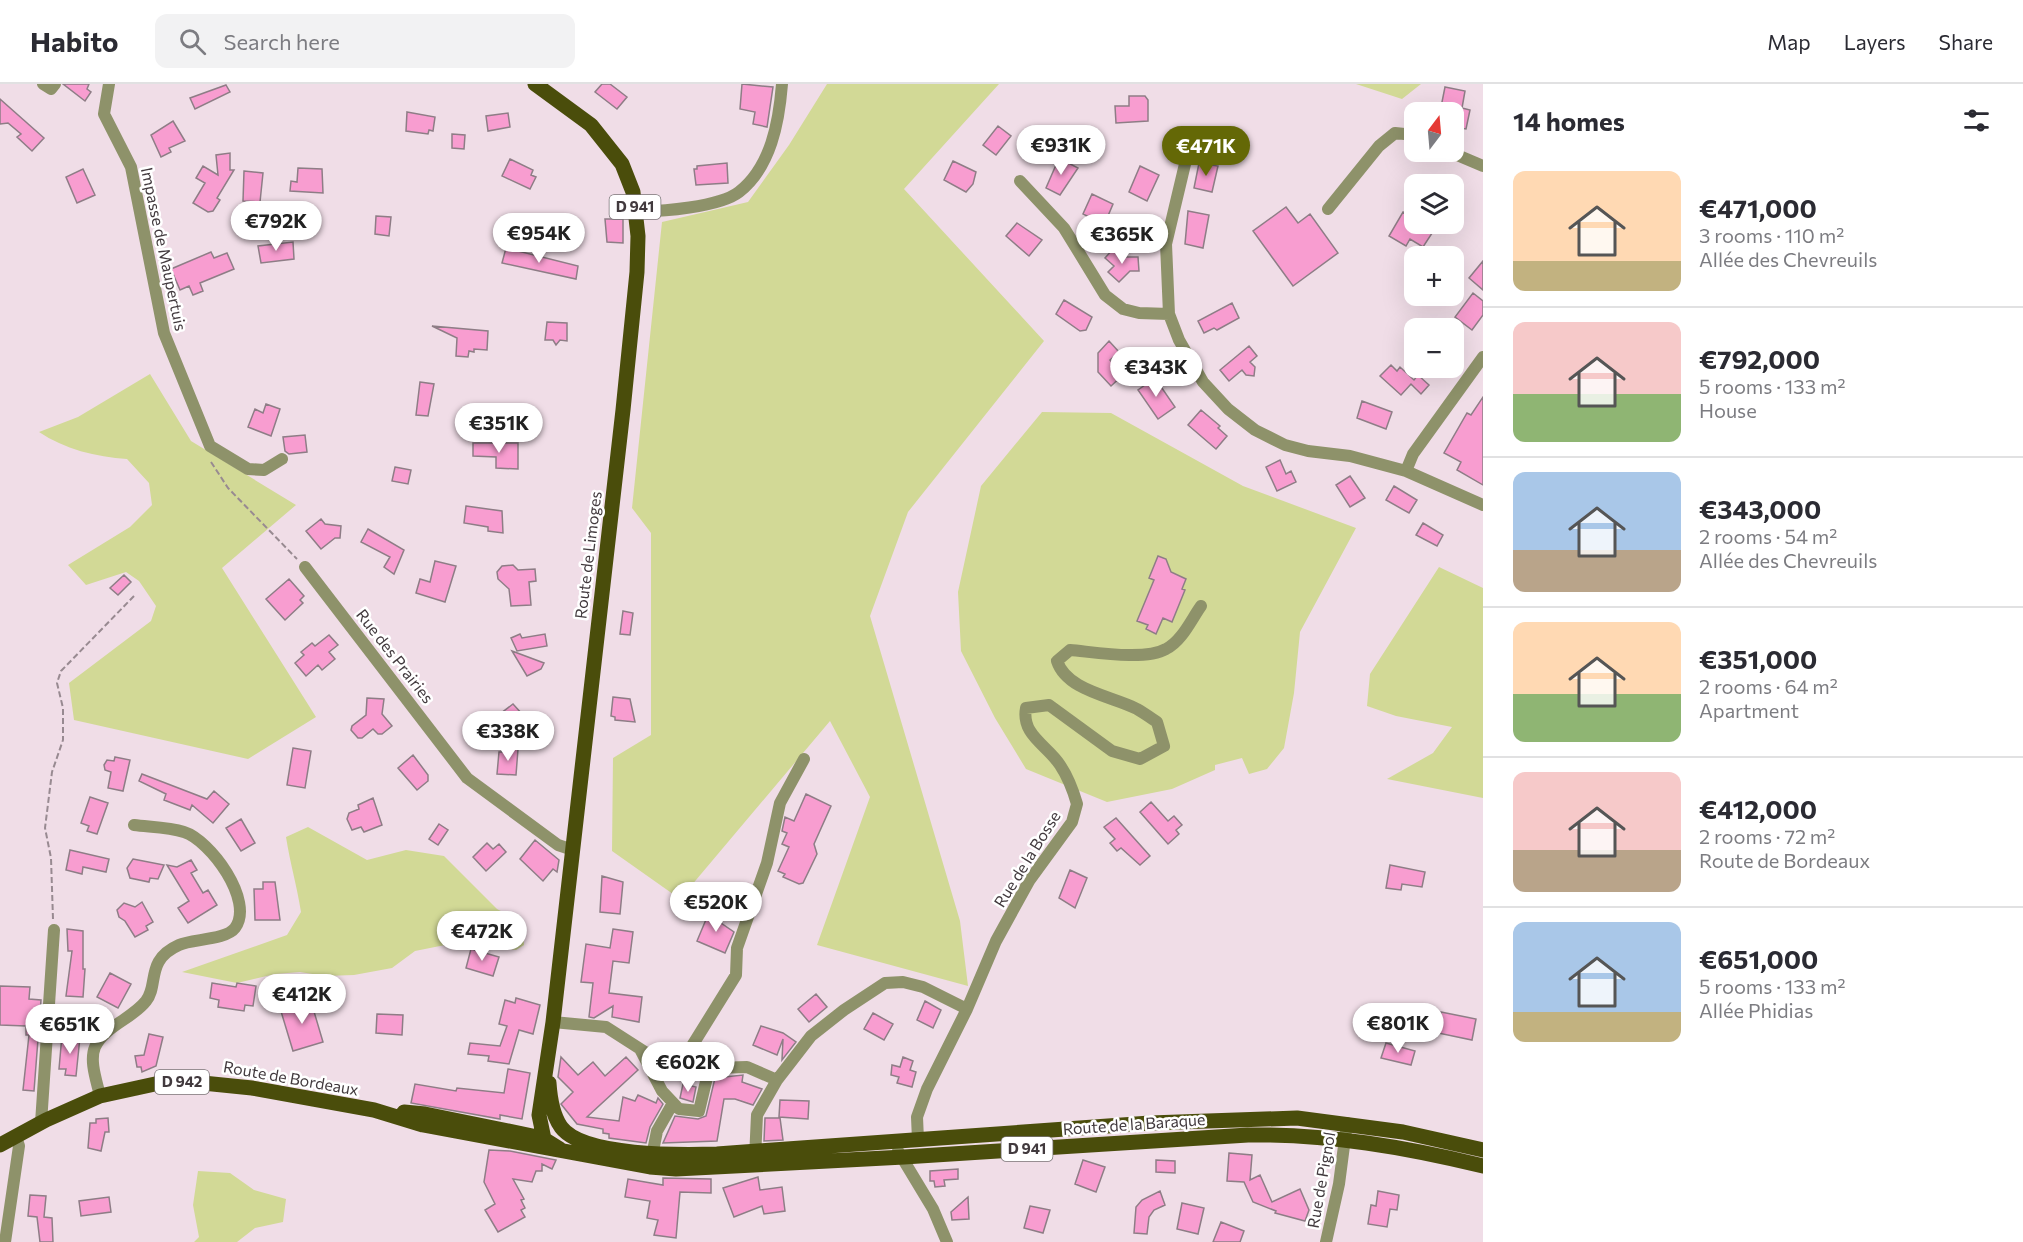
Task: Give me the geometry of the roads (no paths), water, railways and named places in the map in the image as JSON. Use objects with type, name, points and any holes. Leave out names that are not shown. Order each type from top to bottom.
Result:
[{"type":"main road","name":"Route de Limoges","points":[[535,84],[566,105],[606,141],[622,164],[633,192],[636,211],[637,272],[573,850],[547,1069],[539,1115]]},
{"type":"main road","name":"Route de Limoges","points":[[547,1069],[555,1116]]},
{"type":"main road","name":"Route de Bordeaux","points":[[0,1145],[100,1096],[155,1084],[193,1082],[244,1087],[374,1110],[425,1114],[514,1132]]},
{"type":"main road","name":"Route de Bordeaux","points":[[374,1110],[423,1125],[570,1152]]},
{"type":"main road","points":[[374,1110],[529,1140],[544,1138],[552,1129],[555,1116]]},
{"type":"main road","points":[[514,1132],[531,1128],[539,1115]]},
{"type":"main road","name":"D 941","points":[[539,1115],[544,1138],[553,1146],[570,1152]]},
{"type":"main road","name":"D 941","points":[[555,1116],[565,1131],[581,1140],[651,1161]]},
{"type":"main road","name":"Route de la Baraque","points":[[755,1158],[804,1154],[822,1146],[889,1141],[1150,1124],[1297,1118],[1403,1132],[1483,1150]]},
{"type":"main road","name":"D 942","points":[[514,1132],[544,1138]]},
{"type":"main road","name":"Route de la Baraque","points":[[570,1152],[651,1161],[904,1157],[1248,1135],[1295,1135],[1410,1149],[1483,1166]]},
{"type":"main road","name":"Route de la Baraque","points":[[544,1138],[587,1150],[651,1161]]},
{"type":"street","points":[[43,84],[51,89],[55,84]]},
{"type":"street","name":"Impasse de Maupertuis","points":[[109,84],[104,114],[131,167],[164,333],[210,446],[248,469],[264,470],[282,459]]},
{"type":"street","points":[[636,211],[704,205],[738,193],[756,174],[771,147],[782,84]]},
{"type":"street","points":[[1328,209],[1379,146],[1395,133],[1404,134]]},
{"type":"street","points":[[1190,143],[1166,244],[1169,315],[1179,340],[1203,381],[1228,409],[1255,430],[1285,445],[1308,451],[1350,456],[1406,471],[1483,506]]},
{"type":"street","points":[[1464,158],[1483,166]]},
{"type":"street","points":[[1020,181],[1064,228],[1105,295],[1123,309],[1138,313],[1169,315]]},
{"type":"street","points":[[1406,471],[1413,454],[1483,357]]},
{"type":"street","name":"Rue des Prairies","points":[[305,567],[468,778],[558,845],[573,850]]},
{"type":"street","name":"Rue de la Bosse","points":[[918,1140],[917,1118],[927,1089],[967,1009],[996,941],[1029,881],[1072,822],[1077,804],[1059,764],[1032,736],[1024,720],[1026,708],[1049,705],[1112,751],[1140,759],[1155,753],[1164,746],[1157,722],[1136,708],[1096,694],[1060,671],[1057,660],[1070,650],[1135,655],[1165,650],[1177,640],[1201,606]]},
{"type":"street","points":[[553,1022],[606,1027],[667,1065],[682,1062],[736,975],[736,948],[766,863],[780,803],[804,759]]},
{"type":"street","points":[[100,1096],[93,1063],[95,1048],[103,1036],[149,999],[157,963],[179,945],[229,934],[236,928],[238,918],[236,887],[229,873],[196,839],[185,832],[134,825]]},
{"type":"street","points":[[41,1123],[54,930]]},
{"type":"street","points":[[755,1158],[757,1115],[777,1080],[811,1036],[885,983],[903,982],[923,987],[967,1009]]},
{"type":"street","points":[[640,1049],[646,1066],[679,1109],[699,1110],[708,1073],[719,1066],[747,1067],[777,1080]]},
{"type":"street","points":[[651,1161],[657,1131],[673,1103]]},
{"type":"street","name":"Rue de Pignol","points":[[1326,1242],[1347,1140],[1347,1123]]},
{"type":"street","points":[[5,1242],[19,1146],[16,1137]]},
{"type":"street","points":[[889,1141],[904,1157],[933,1209],[947,1242]]}]
